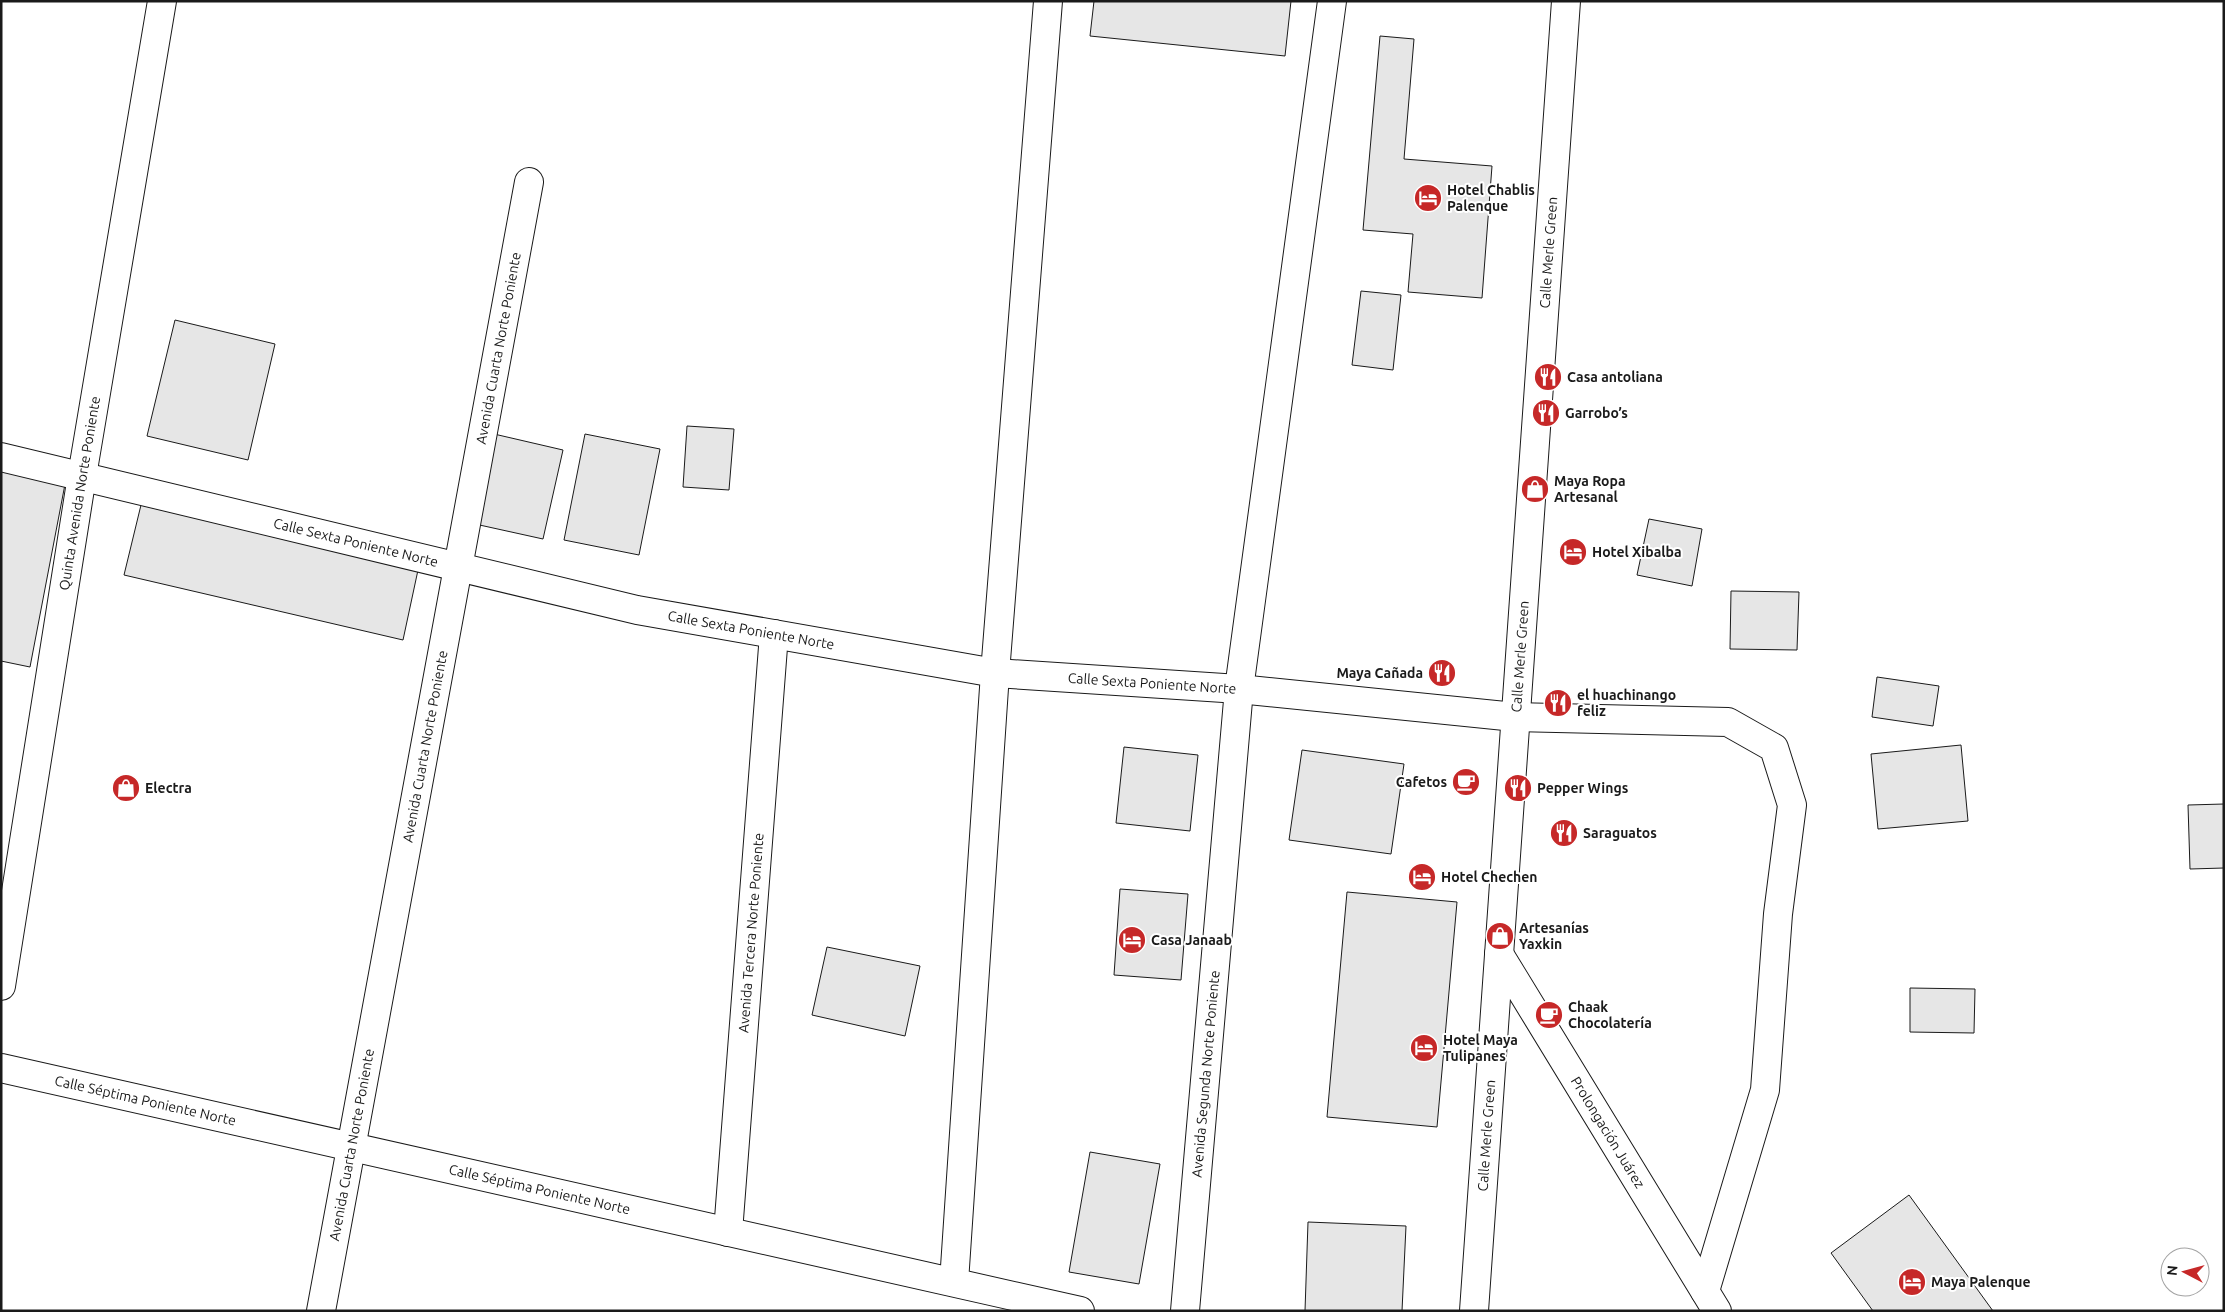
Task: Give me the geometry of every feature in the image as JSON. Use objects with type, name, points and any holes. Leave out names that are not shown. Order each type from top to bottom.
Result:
[{"type":"street","name":"Quinta Avenida Norte Poniente","points":[[1,986],[82,476],[162,1]]},
{"type":"street","points":[[954,1282],[995,673],[1048,1]]},
{"type":"street","name":"Avenida Segunda Norte Poniente","points":[[1185,1311],[1239,689],[1332,1]]},
{"type":"street","name":"Calle Merle Green","points":[[1474,1311],[1566,1]]},
{"type":"street","name":"Avenida Cuarta Norte Poniente","points":[[321,1311],[529,182]]},
{"type":"street","name":"Calle Sexta Poniente Norte","points":[[1,457],[637,610],[995,673],[1239,689],[1515,717],[1728,722],[1774,748],[1792,805],[1778,914],[1765,1090],[1711,1301]]},
{"type":"street","name":"Avenida Tercera Norte Poniente","points":[[728,1232],[774,634]]},
{"type":"street","name":"Prolongación Juárez","points":[[1499,954],[1711,1301]]},
{"type":"street","name":"Calle Séptima Poniente Norte","points":[[1,1068],[1080,1311]]},
{"type":"building","points":[[1094,1],[1291,1],[1285,56],[1090,36]]},
{"type":"building","name":"Hotel Chablis Palenque","points":[[1380,36],[1414,39],[1404,159],[1492,166],[1482,298],[1408,292],[1413,234],[1363,230]]},
{"type":"building","points":[[1361,291],[1401,295],[1393,370],[1352,365]]},
{"type":"building","points":[[175,320],[275,344],[248,460],[147,436]]},
{"type":"building","points":[[687,426],[734,429],[729,490],[683,487]]},
{"type":"building","points":[[494,434],[563,450],[543,539],[475,524]]},
{"type":"building","points":[[585,434],[660,449],[639,555],[564,540]]},
{"type":"building","points":[[1,466],[66,479],[30,667],[1,661]]},
{"type":"building","points":[[141,505],[418,570],[403,640],[124,575]]},
{"type":"building","points":[[1649,519],[1702,529],[1692,586],[1637,575]]},
{"type":"building","points":[[1731,591],[1799,592],[1797,650],[1730,649]]},
{"type":"building","points":[[1877,677],[1939,686],[1933,726],[1872,717]]},
{"type":"building","points":[[1961,745],[1968,821],[1878,829],[1871,754]]},
{"type":"building","points":[[1124,747],[1198,755],[1190,831],[1116,823]]},
{"type":"building","points":[[1302,750],[1404,764],[1391,854],[1289,840]]},
{"type":"building","points":[[2224,804],[2224,868],[2190,869],[2188,805]]},
{"type":"building","points":[[1120,889],[1188,894],[1181,980],[1114,975]]},
{"type":"building","points":[[1347,892],[1457,902],[1437,1127],[1327,1117]]},
{"type":"building","points":[[827,947],[920,966],[905,1036],[812,1015]]},
{"type":"building","points":[[1910,988],[1975,989],[1974,1033],[1910,1032]]},
{"type":"building","points":[[1090,1152],[1160,1164],[1139,1284],[1069,1272]]},
{"type":"building","name":"Maya Palenque","points":[[1909,1195],[1993,1311],[1873,1311],[1831,1253]]},
{"type":"building","points":[[1308,1222],[1406,1226],[1402,1311],[1305,1311]]},
{"type":"place","name":"Hotel Chablis Palenque","points":[[1428,198]]},
{"type":"place","name":"Casa antoliana","points":[[1548,377]]},
{"type":"place","name":"Garrobo’s","points":[[1546,413]]},
{"type":"place","name":"Maya Ropa Artesanal","points":[[1535,489]]},
{"type":"place","name":"Hotel Xibalba","points":[[1573,552]]},
{"type":"place","name":"Maya Cañada","points":[[1442,673]]},
{"type":"place","name":"el huachinango feliz","points":[[1558,703]]},
{"type":"place","name":"Cafetos","points":[[1466,782]]},
{"type":"place","name":"Electra","points":[[126,788]]},
{"type":"place","name":"Pepper Wings","points":[[1518,788]]},
{"type":"place","name":"Saraguatos","points":[[1564,833]]},
{"type":"place","name":"Hotel Chechen","points":[[1422,877]]},
{"type":"place","name":"Artesanías Yaxkin","points":[[1500,936]]},
{"type":"place","name":"Casa Janaab","points":[[1132,940]]},
{"type":"place","name":"Chaak Chocolatería","points":[[1549,1015]]},
{"type":"place","name":"Hotel Maya Tulipanes","points":[[1424,1048]]},
{"type":"place","name":"Maya Palenque","points":[[1912,1282]]}]
